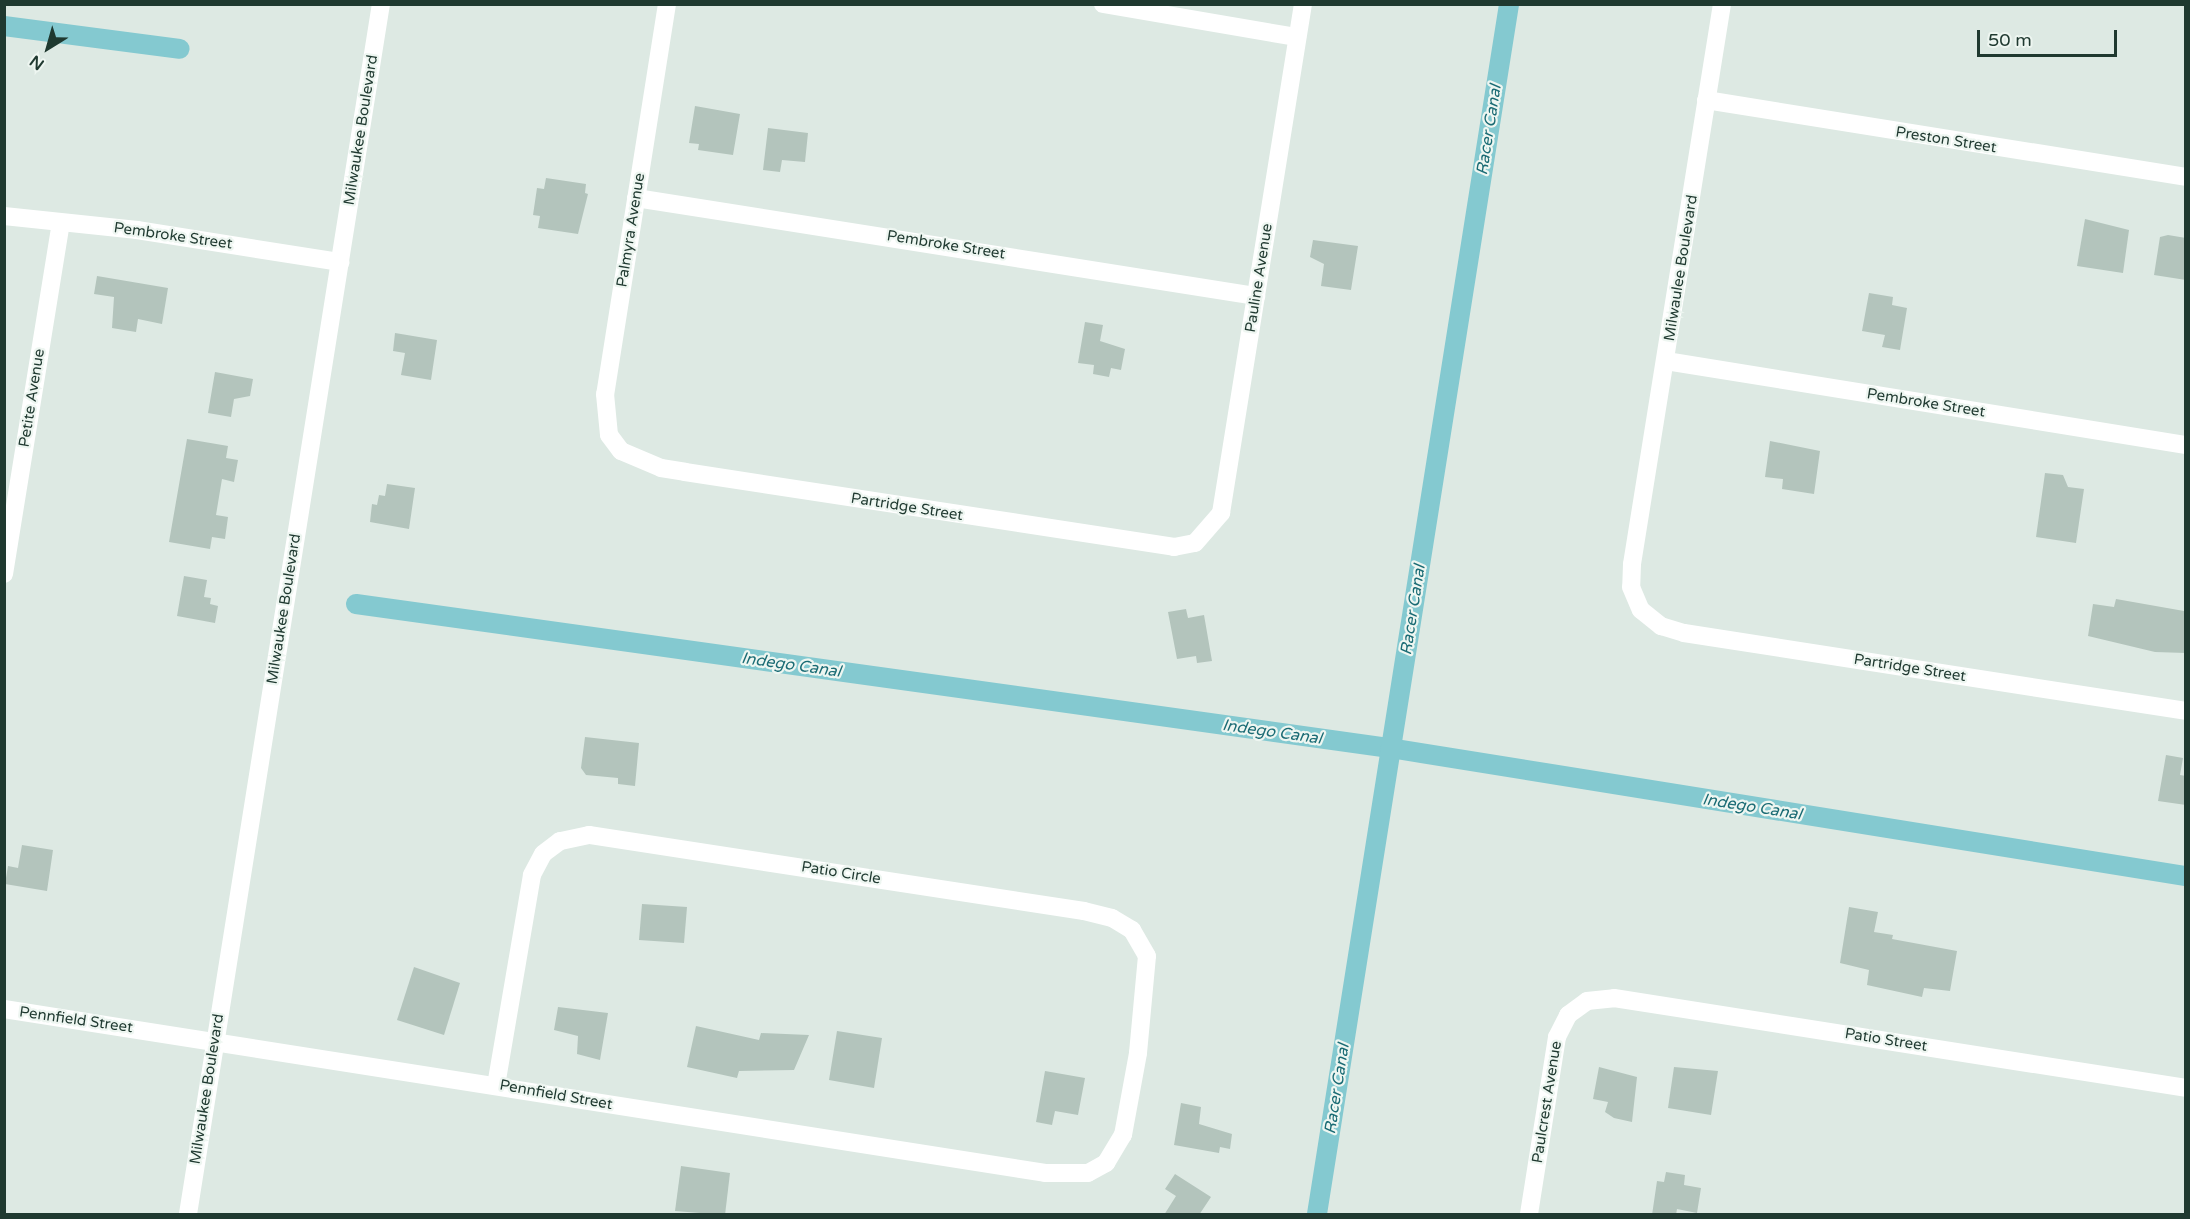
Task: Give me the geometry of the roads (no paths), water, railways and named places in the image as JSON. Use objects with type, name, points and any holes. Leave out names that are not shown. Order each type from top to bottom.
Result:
[{"type":"street","name":"Milwaukee Boulevard","points":[[188,1215],[381,4]]},
{"type":"street","name":"Palmyra Avenue","points":[[621,452],[609,435],[605,394],[667,4]]},
{"type":"street","points":[[1102,4],[1298,37]]},
{"type":"street","name":"Pauline Avenue","points":[[1195,543],[1221,513],[1303,4]]},
{"type":"street","name":"Milwaulee Boulevard","points":[[1641,610],[1631,587],[1637,532],[1722,4]]},
{"type":"street","name":"Preston Street","points":[[1706,100],[2186,177]]},
{"type":"street","name":"Pembroke Street","points":[[636,198],[1256,296]]},
{"type":"street","name":"Pembroke Street","points":[[4,216],[188,237],[340,262]]},
{"type":"street","name":"Petite Avenue","points":[[4,574],[11,481],[61,223]]},
{"type":"street","name":"Pembroke Street","points":[[1666,361],[2186,445]]},
{"type":"street","name":"Partridge Street","points":[[621,452],[661,468],[990,521],[1130,543],[1174,547],[1195,543]]},
{"type":"street","name":"Partridge Street","points":[[1641,610],[1661,626],[1684,633],[2186,711]]},
{"type":"street","name":"Patio Circle","points":[[496,1085],[532,875],[543,854],[560,841],[589,835],[631,840],[1061,907],[1112,918],[1132,930],[1147,956],[1148,978],[1123,1135],[1106,1163]]},
{"type":"street","name":"Patio Street","points":[[1587,1001],[1614,998],[2186,1088]]},
{"type":"street","name":"Paulcrest Avenue","points":[[1529,1215],[1557,1037],[1568,1015],[1587,1001]]},
{"type":"street","name":"Pennfield Street","points":[[4,1010],[496,1085],[1045,1173],[1088,1173],[1106,1163]]},
{"type":"waterway","name":"Racer Canal","points":[[1317,1214],[1509,4]]},
{"type":"waterway","points":[[4,26],[180,49]]},
{"type":"waterway","name":"Indego Canal","points":[[356,604],[1390,748],[2186,876]]}]
